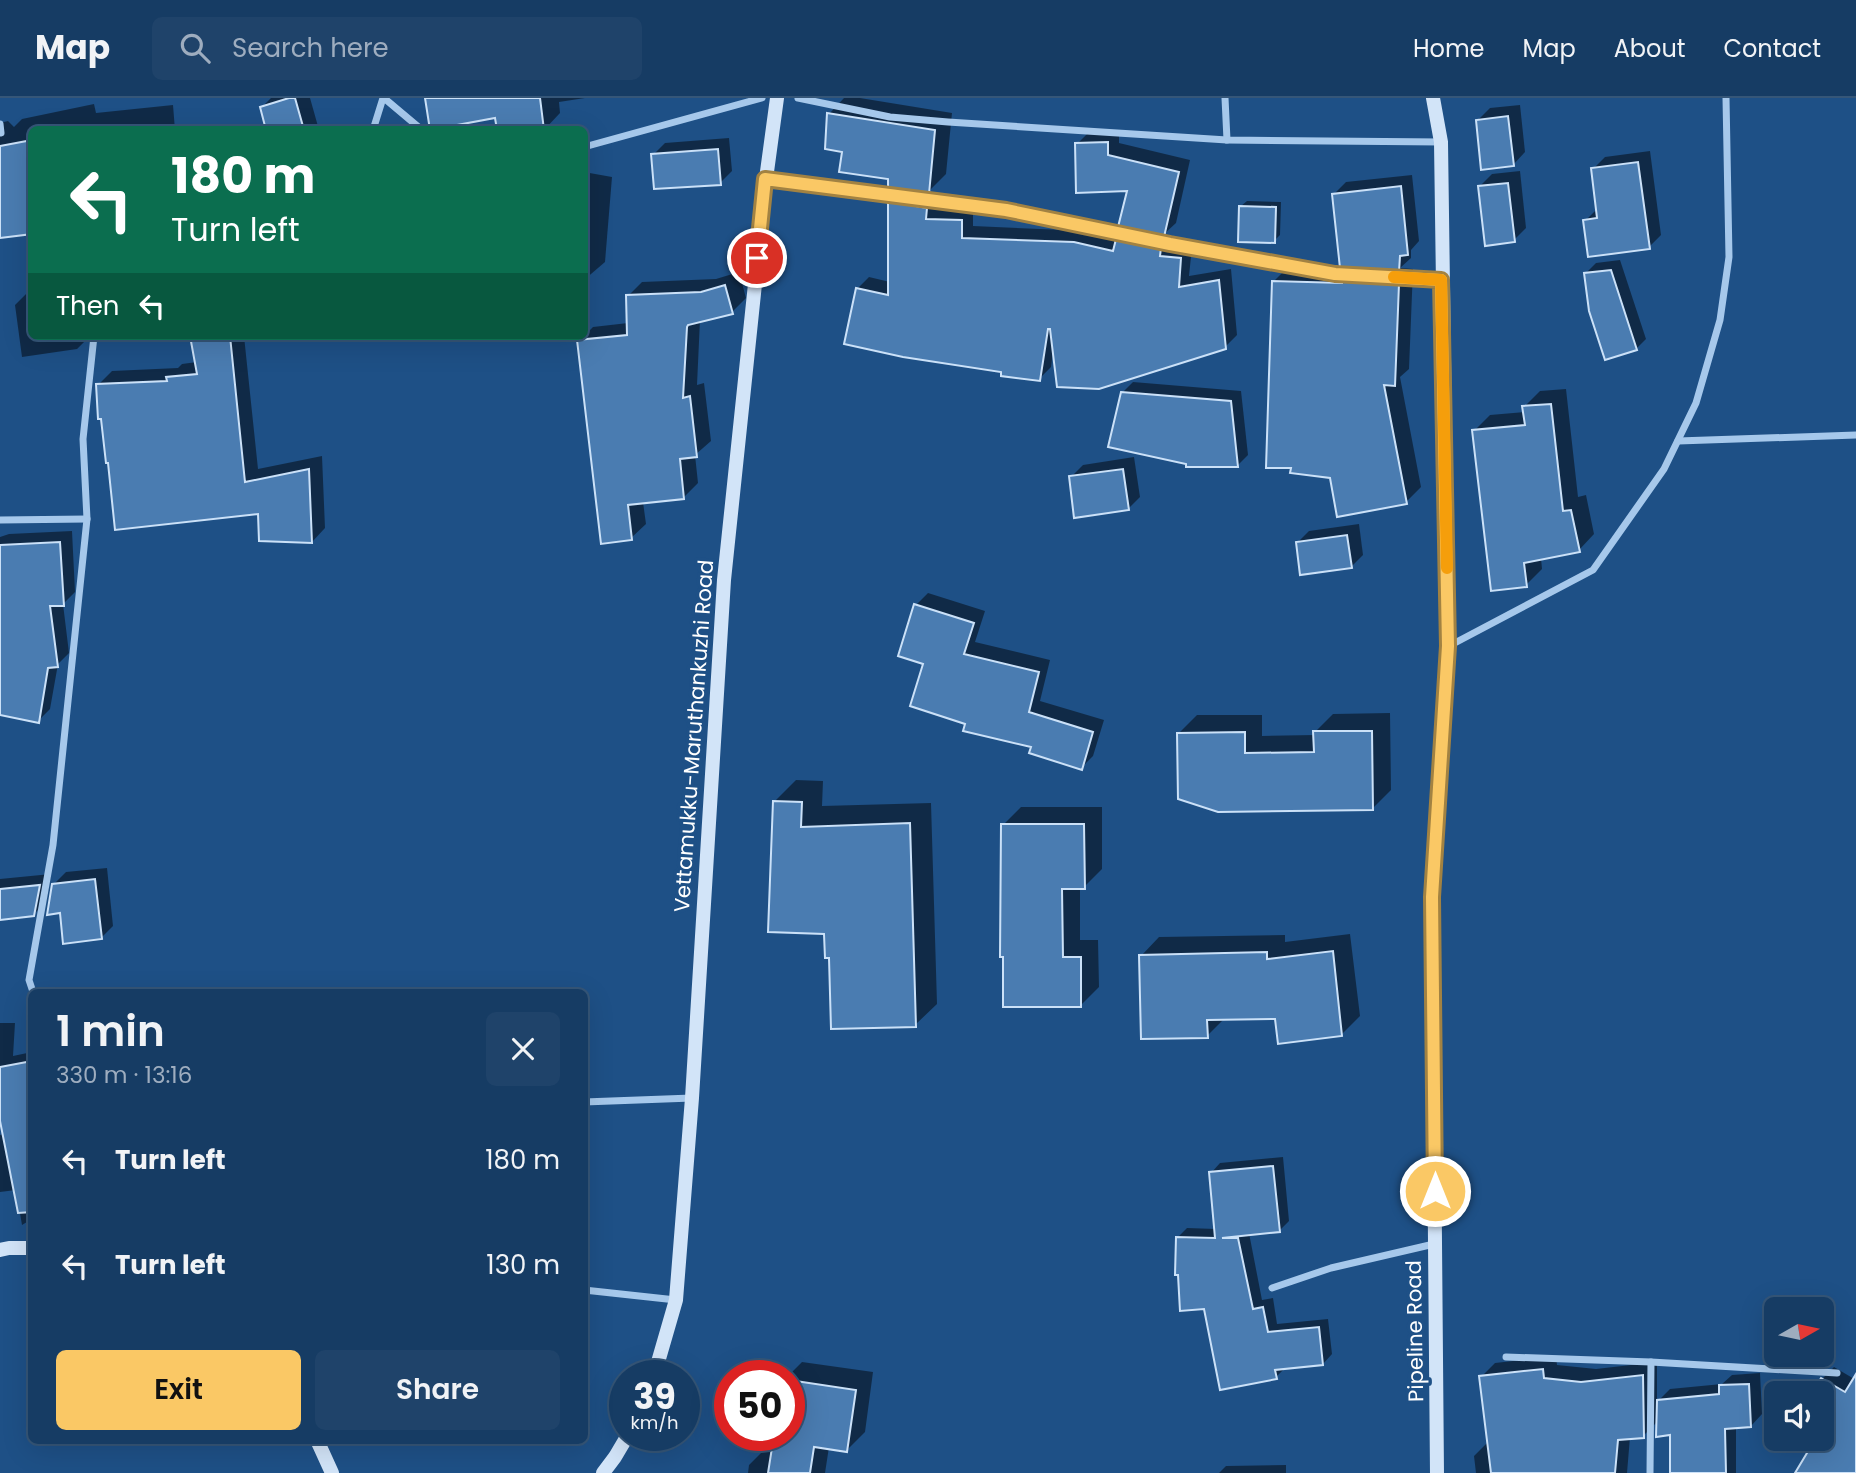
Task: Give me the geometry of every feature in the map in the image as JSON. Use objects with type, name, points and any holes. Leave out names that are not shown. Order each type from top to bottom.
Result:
[{"type":"main road","name":"Vettamukku-Maruthankuzhi Road","points":[[659,1360],[676,1300],[692,1098],[724,580],[765,179],[777,98]]},
{"type":"main road","name":"Pipeline Road","points":[[1433,98],[1441,142],[1448,646],[1432,897],[1437,1473]]},
{"type":"main road","points":[[0,1250],[28,1248]]},
{"type":"main road","points":[[319,1444],[332,1473]]},
{"type":"main road","points":[[603,1473],[619,1451]]},
{"type":"street","points":[[374,126],[383,98],[417,126]]},
{"type":"street","points":[[588,146],[762,98]]},
{"type":"street","points":[[798,98],[890,117],[1227,140],[1441,142]]},
{"type":"street","points":[[1225,98],[1227,140]]},
{"type":"street","points":[[1448,646],[1593,570],[1664,469],[1700,391],[1720,320],[1729,257],[1726,98]]},
{"type":"street","points":[[765,179],[1006,210],[1335,274],[1441,280]]},
{"type":"street","points":[[32,989],[29,980],[53,845],[87,519],[83,439],[94,340]]},
{"type":"street","points":[[1678,441],[1856,435]]},
{"type":"street","points":[[0,520],[87,519]]},
{"type":"street","points":[[588,1102],[692,1098]]},
{"type":"street","points":[[1272,1288],[1331,1268],[1435,1244]]},
{"type":"street","points":[[588,1290],[676,1300]]},
{"type":"street","points":[[1506,1357],[1837,1373]]},
{"type":"street","points":[[1650,1473],[1651,1362]]},
{"type":"building","points":[[295,98],[303,126],[265,126],[260,107]]},
{"type":"building","points":[[425,98],[540,98],[544,126],[496,126],[495,118],[452,126],[429,126]]},
{"type":"building","points":[[827,113],[935,130],[929,194],[888,189],[888,179],[839,172],[842,152],[825,149]]},
{"type":"building","points":[[1508,116],[1514,166],[1481,170],[1476,120]]},
{"type":"building","points":[[28,141],[28,234],[0,238],[0,146]]},
{"type":"building","points":[[1108,142],[1108,155],[1179,172],[1164,237],[1118,227],[1127,191],[1076,193],[1075,143]]},
{"type":"building","points":[[718,149],[721,185],[654,189],[651,154]]},
{"type":"building","points":[[1638,162],[1650,249],[1588,257],[1583,220],[1597,218],[1591,168]]},
{"type":"building","points":[[1508,183],[1515,242],[1485,246],[1478,186]]},
{"type":"building","points":[[1401,186],[1408,255],[1400,256],[1399,272],[1340,268],[1332,194]]},
{"type":"building","points":[[888,201],[927,208],[926,219],[962,220],[962,238],[1074,242],[1113,251],[1116,239],[1161,248],[1160,256],[1181,258],[1179,287],[1219,280],[1226,349],[1099,389],[1057,387],[1050,329],[1040,381],[1001,376],[1001,372],[903,357],[844,344],[856,288],[888,295]]},
{"type":"building","points":[[1239,206],[1276,207],[1275,243],[1238,242]]},
{"type":"building","points":[[1611,270],[1637,350],[1605,360],[1589,311],[1584,273]]},
{"type":"building","points":[[1272,281],[1399,284],[1395,386],[1384,385],[1407,504],[1337,517],[1330,478],[1290,473],[1291,468],[1266,468]]},
{"type":"building","points":[[725,285],[733,314],[687,327],[683,398],[690,396],[697,457],[680,459],[684,499],[628,505],[632,540],[601,544],[577,340],[627,335],[626,295],[701,292]]},
{"type":"building","points":[[191,340],[230,340],[245,482],[309,469],[312,543],[259,541],[258,514],[115,530],[108,463],[101,419],[98,419],[96,384],[167,381],[166,377],[197,374]]},
{"type":"building","points":[[1121,392],[1231,401],[1238,467],[1186,467],[1186,464],[1108,447]]},
{"type":"building","points":[[1551,404],[1563,511],[1571,510],[1580,552],[1524,563],[1527,587],[1491,591],[1472,430],[1525,425],[1522,406]]},
{"type":"building","points":[[1123,469],[1129,510],[1074,518],[1069,476]]},
{"type":"building","points":[[1347,535],[1352,568],[1300,575],[1296,542]]},
{"type":"building","points":[[60,542],[64,606],[50,606],[58,667],[48,668],[39,723],[0,715],[0,545]]},
{"type":"building","points":[[914,604],[974,623],[964,654],[1039,672],[1029,712],[1093,732],[1082,770],[1029,753],[1031,747],[963,731],[965,724],[910,706],[923,664],[898,656]]},
{"type":"building","points":[[1313,731],[1372,731],[1373,810],[1218,812],[1178,799],[1177,733],[1245,732],[1245,753],[1314,752]]},
{"type":"building","points":[[773,801],[802,802],[801,827],[910,823],[916,1027],[831,1029],[829,958],[825,958],[824,934],[768,932]]},
{"type":"building","points":[[1001,824],[1084,824],[1085,889],[1062,889],[1063,957],[1081,957],[1081,1007],[1003,1007],[1003,957],[1000,957]]},
{"type":"building","points":[[95,879],[102,939],[63,944],[60,913],[47,915],[52,884]]},
{"type":"building","points":[[40,885],[34,916],[0,920],[0,889]]},
{"type":"building","points":[[1333,951],[1342,1036],[1278,1044],[1275,1019],[1207,1020],[1208,1038],[1141,1039],[1139,955],[1267,952],[1267,959]]},
{"type":"building","points":[[28,1062],[28,1212],[18,1213],[0,1121],[0,1067]]},
{"type":"building","points":[[1273,1166],[1280,1232],[1222,1238],[1238,1238],[1253,1309],[1263,1307],[1268,1332],[1319,1327],[1323,1365],[1275,1370],[1277,1379],[1220,1390],[1204,1309],[1180,1311],[1178,1275],[1175,1275],[1176,1237],[1215,1238],[1209,1172]]},
{"type":"building","points":[[1543,1369],[1544,1378],[1581,1382],[1643,1375],[1644,1438],[1618,1440],[1615,1473],[1491,1473],[1479,1376]]},
{"type":"building","points":[[1856,1374],[1856,1473],[1795,1473],[1808,1451],[1834,1451],[1834,1386],[1845,1392]]},
{"type":"building","points":[[805,1382],[856,1390],[847,1452],[814,1447],[810,1473],[768,1473],[771,1451],[805,1451]]},
{"type":"building","points":[[1749,1384],[1751,1427],[1725,1429],[1726,1473],[1670,1473],[1670,1435],[1656,1437],[1657,1400],[1719,1394],[1719,1385]]},
{"type":"slow traffic","points":[[1394,277],[1441,280],[1447,568]]},
{"type":"route","points":[[757,258],[765,179],[1006,210],[1335,274],[1441,280],[1448,646],[1432,897],[1435,1191]]}]
